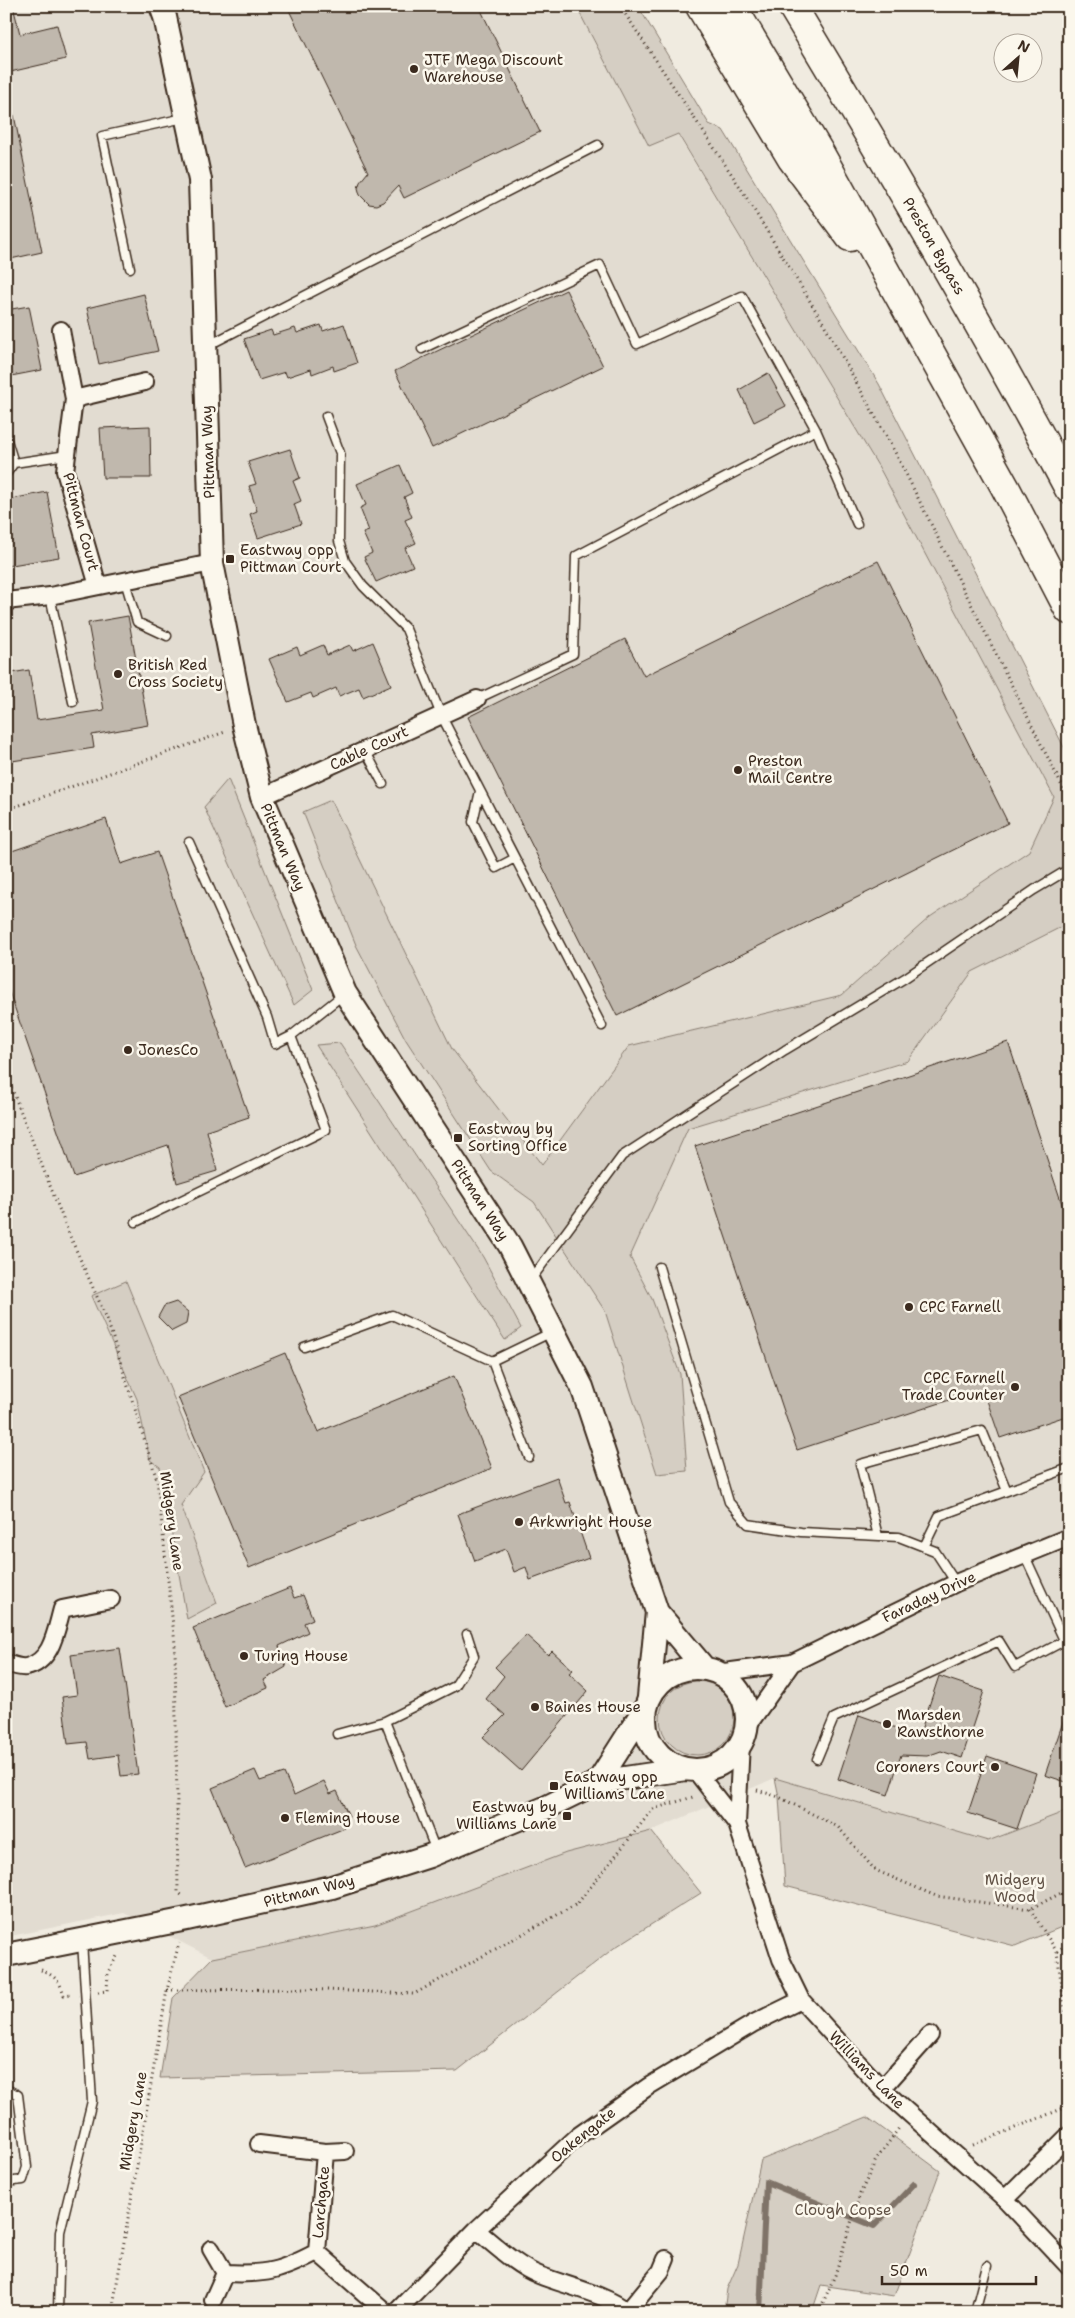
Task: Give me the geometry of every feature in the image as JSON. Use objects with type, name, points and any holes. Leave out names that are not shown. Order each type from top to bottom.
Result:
[{"type":"highway","points":[[700,6],[792,159],[911,318]]},
{"type":"highway","points":[[732,6],[821,155],[1005,487],[1069,610]]},
{"type":"highway","name":"Preston Bypass","points":[[792,6],[878,148],[1020,397],[1069,489]]},
{"type":"street","name":"Pittman Way","points":[[160,6],[165,17],[200,180],[212,563],[244,724],[262,797],[345,993],[510,1246],[582,1387],[657,1612],[711,1671]]},
{"type":"street","name":"Pittman Court","points":[[62,330],[74,399],[65,471],[98,586]]},
{"type":"street","points":[[74,399],[145,382]]},
{"type":"street","name":"Pittman Court","points":[[6,601],[50,596],[212,563]]},
{"type":"street","name":"Cable Court","points":[[262,797],[477,699]]},
{"type":"street","name":"Faraday Drive","points":[[711,1671],[792,1663],[956,1583],[1069,1537]]},
{"type":"street","points":[[6,1663],[25,1668],[36,1662],[51,1647],[62,1609],[111,1598]]},
{"type":"street","name":"Pittman Way","points":[[598,1782],[648,1701],[657,1612]]},
{"type":"street","name":"Faraday Drive","points":[[743,1735],[792,1663]]},
{"type":"street","points":[[688,1669],[711,1671],[731,1682],[741,1696],[746,1711],[743,1735],[733,1754],[722,1763],[709,1768],[690,1770],[670,1763],[657,1752],[648,1738],[645,1722],[648,1701],[659,1684],[672,1674],[688,1669]]},
{"type":"street","name":"Williams Lane","points":[[737,1824],[743,1735]]},
{"type":"street","name":"Pittman Way","points":[[6,1955],[187,1919],[332,1887],[437,1853],[545,1808],[598,1782],[690,1770]]},
{"type":"street","name":"Williams Lane","points":[[690,1770],[712,1792],[737,1824],[781,1959],[801,2000],[882,2089],[1005,2199],[1069,2267]]},
{"type":"street","name":"Oakengate","points":[[396,2312],[476,2230],[578,2136],[648,2086],[754,2023],[801,2000]]},
{"type":"street","points":[[882,2089],[930,2035]]},
{"type":"street","points":[[1005,2199],[1069,2135]]},
{"type":"street","name":"Larchgate","points":[[259,2144],[325,2152],[345,2151]]},
{"type":"street","name":"Larchgate","points":[[317,2252],[325,2152]]},
{"type":"street","points":[[476,2230],[513,2261],[537,2274],[628,2311],[661,2271],[666,2259]]},
{"type":"street","points":[[211,2250],[225,2273],[213,2300]]},
{"type":"street","name":"Larchgate","points":[[225,2273],[273,2272],[317,2252]]},
{"type":"street","name":"Larchgate","points":[[317,2252],[386,2312]]},
{"type":"lane","points":[[130,268],[102,136],[186,117]]},
{"type":"lane","points":[[205,347],[598,145]]},
{"type":"lane","points":[[422,349],[600,265],[637,344],[742,296],[816,430],[857,524]]},
{"type":"lane","points":[[326,416],[340,453],[339,541],[345,561],[363,586],[406,629],[441,715],[602,1026]]},
{"type":"lane","points":[[477,699],[573,654],[576,556],[816,430]]},
{"type":"lane","points":[[6,436],[14,463]]},
{"type":"lane","points":[[6,474],[14,463],[67,455]]},
{"type":"lane","points":[[125,581],[137,622],[167,636]]},
{"type":"lane","points":[[50,596],[73,702]]},
{"type":"lane","points":[[364,750],[383,784]]},
{"type":"lane","points":[[480,791],[473,822],[496,868],[515,858]]},
{"type":"lane","points":[[189,842],[267,1016],[275,1044],[291,1036],[345,993]]},
{"type":"lane","points":[[529,1282],[622,1156],[785,1050],[905,978],[1034,890],[1069,869]]},
{"type":"lane","points":[[136,1222],[326,1130],[291,1036]]},
{"type":"lane","points":[[659,1267],[728,1502],[748,1524],[801,1532],[899,1537],[935,1551],[956,1583]]},
{"type":"lane","points":[[304,1347],[392,1315],[492,1361],[529,1457]]},
{"type":"lane","points":[[492,1361],[554,1332]]},
{"type":"lane","points":[[878,1536],[860,1464],[982,1430],[1007,1491]]},
{"type":"lane","points":[[924,1547],[939,1516],[1069,1468]]},
{"type":"lane","points":[[1024,1554],[1069,1651]]},
{"type":"lane","points":[[336,1734],[384,1721],[455,1686],[474,1656],[466,1634]]},
{"type":"lane","points":[[818,1759],[834,1718],[999,1641],[1015,1667],[1064,1641]]},
{"type":"lane","points":[[384,1721],[437,1853]]},
{"type":"lane","points":[[58,2312],[60,2232],[92,2101],[82,1939]]},
{"type":"lane","points":[[6,2089],[18,2095],[27,2167],[23,2180],[6,2182]]},
{"type":"lane","points":[[975,2312],[987,2266]]},
{"type":"path","points":[[620,6],[740,186],[824,324],[897,456],[1069,800]]},
{"type":"path","points":[[6,810],[244,724]]},
{"type":"path","name":"Midgery Lane","points":[[6,1074],[69,1234],[107,1319],[157,1480],[175,1644],[178,1892],[184,1898],[186,1906]]},
{"type":"path","points":[[740,1784],[779,1797],[838,1827],[874,1870],[936,1896],[1030,1910],[1069,1889]]},
{"type":"path","points":[[167,1990],[306,1989],[414,1994],[577,1904],[652,1809],[712,1792]]},
{"type":"path","points":[[1030,1910],[1057,1952],[1065,2010],[1069,2014]]},
{"type":"path","name":"Midgery Lane","points":[[112,2312],[167,1990],[176,1949],[180,1940]]},
{"type":"path","points":[[1057,1952],[1069,1941]]},
{"type":"path","points":[[953,2153],[1069,2106]]},
{"type":"path","points":[[819,2312],[835,2275],[860,2194],[876,2160],[910,2114]]},
{"type":"shaded area","points":[[6,6],[576,6],[649,145],[677,134],[880,469],[1055,797],[1029,851],[930,917],[842,995],[629,1046],[542,1165],[452,1049],[331,800],[303,812],[491,1171],[534,1202],[605,1311],[657,1474],[687,1471],[680,1374],[652,1299],[630,1257],[688,1128],[908,1062],[972,972],[1069,923],[1069,1810],[988,1841],[775,1778],[651,1831],[566,1854],[375,1925],[212,1958],[124,1913],[6,1937]],"holes":[[[340,1043],[483,1257],[521,1328],[505,1340],[317,1046]],[[126,1282],[204,1472],[181,1504],[214,1595],[187,1615],[160,1467],[150,1460],[137,1399],[91,1296]]]},
{"type":"green space","points":[[576,6],[638,6],[709,124],[723,130],[879,384],[1069,757],[1069,923],[972,972],[908,1061],[688,1128],[630,1257],[652,1299],[680,1374],[687,1471],[657,1474],[605,1311],[534,1202],[491,1171],[406,1040],[356,945],[303,812],[331,800],[452,1049],[542,1165],[629,1046],[842,995],[930,917],[1029,851],[1054,797],[880,469],[678,134],[649,146]]},
{"type":"green space","points":[[228,779],[313,990],[294,1005],[204,807]]},
{"type":"green space","points":[[340,1043],[483,1257],[521,1328],[505,1340],[316,1045]]},
{"type":"green space","points":[[126,1281],[204,1472],[181,1505],[217,1603],[187,1619],[160,1467],[150,1460],[137,1399],[91,1296]]},
{"type":"green space","points":[[697,1681],[711,1684],[723,1692],[731,1704],[734,1718],[731,1732],[723,1744],[711,1752],[697,1755],[683,1752],[671,1744],[663,1732],[660,1718],[663,1704],[671,1692],[683,1684]]},
{"type":"green space","name":"Midgery Wood","points":[[775,1778],[988,1841],[1069,1810],[1069,1924],[1015,1946],[785,1886],[779,1797]]},
{"type":"green space","points":[[651,1831],[701,1893],[614,1948],[457,2071],[160,2078],[173,1998],[212,1958],[375,1925],[566,1853]]},
{"type":"green space","name":"Clough Copse","points":[[867,2117],[940,2171],[894,2296],[821,2285],[812,2312],[724,2312],[727,2289],[738,2264],[761,2160]]},
{"type":"building","points":[[6,6],[13,6],[20,34],[57,25],[66,59],[6,73]]},
{"type":"building","name":"JTF Mega Discount Warehouse","points":[[287,6],[479,6],[540,132],[404,198],[398,186],[383,202],[376,205],[369,204],[360,195],[358,188],[368,172]]},
{"type":"building","points":[[14,115],[42,252],[6,260],[6,116]]},
{"type":"building","points":[[566,290],[603,366],[432,448],[395,371]]},
{"type":"building","points":[[144,294],[158,351],[99,364],[87,308]]},
{"type":"building","points":[[29,306],[42,370],[6,377],[6,310]]},
{"type":"building","points":[[344,324],[357,363],[334,371],[333,366],[312,374],[311,369],[287,377],[285,372],[259,380],[244,339],[271,330],[273,335],[295,328],[297,333],[321,325],[323,331]]},
{"type":"building","points":[[768,373],[786,406],[754,422],[739,390]]},
{"type":"building","points":[[150,426],[151,478],[103,478],[100,428]]},
{"type":"building","points":[[290,449],[300,478],[293,481],[301,501],[294,504],[301,524],[258,538],[250,514],[257,511],[249,486],[256,484],[248,462]]},
{"type":"building","points":[[400,465],[412,493],[404,497],[412,517],[405,520],[416,543],[405,548],[413,566],[376,582],[364,557],[372,553],[363,533],[369,531],[360,508],[366,505],[357,484]]},
{"type":"building","points":[[47,492],[59,557],[6,566],[6,500]]},
{"type":"building","name":"Preston Mail Centre","points":[[878,561],[1008,823],[617,1016],[468,717],[625,639],[644,676]]},
{"type":"building","points":[[128,616],[148,725],[92,735],[94,748],[6,762],[6,674],[29,670],[37,720],[104,710],[88,623]]},
{"type":"building","points":[[373,642],[391,685],[363,697],[359,688],[339,696],[336,688],[313,698],[311,693],[288,702],[269,659],[297,647],[300,655],[323,645],[327,655],[350,645],[353,651]]},
{"type":"building","name":"JonesCo","points":[[106,819],[121,864],[157,852],[249,1117],[207,1131],[217,1171],[177,1183],[168,1145],[74,1177],[6,983],[6,853]]},
{"type":"building","name":"CPC Farnell","points":[[1008,1042],[1069,1225],[1069,1415],[1000,1438],[983,1389],[797,1450],[695,1146]]},
{"type":"building","points":[[176,1302],[188,1312],[186,1324],[172,1331],[158,1317],[164,1306]]},
{"type":"building","points":[[285,1353],[318,1432],[454,1376],[492,1468],[249,1568],[178,1397]]},
{"type":"building","name":"Arkwright House","points":[[557,1477],[566,1503],[570,1502],[589,1558],[530,1580],[526,1567],[514,1572],[506,1549],[475,1561],[458,1514]]},
{"type":"building","name":"Turing House","points":[[290,1588],[294,1598],[303,1595],[313,1619],[304,1623],[308,1632],[279,1646],[286,1667],[264,1680],[268,1688],[225,1707],[193,1628]]},
{"type":"building","name":"Baines House","points":[[526,1635],[548,1655],[552,1651],[573,1670],[569,1673],[588,1691],[521,1771],[483,1737],[505,1715],[486,1699],[504,1676],[495,1667]]},
{"type":"building","points":[[120,1648],[138,1774],[121,1776],[118,1755],[90,1759],[87,1742],[68,1744],[62,1697],[77,1695],[71,1655]]},
{"type":"building","points":[[939,1676],[984,1691],[962,1758],[941,1751],[927,1756],[901,1755],[888,1795],[838,1779],[859,1715],[919,1736]]},
{"type":"building","points":[[1066,1713],[1069,1713],[1069,1783],[1045,1775]]},
{"type":"building","points":[[987,1756],[1036,1773],[1017,1829],[968,1813]]},
{"type":"building","name":"Fleming House","points":[[255,1770],[260,1781],[284,1773],[294,1795],[324,1781],[330,1794],[337,1791],[349,1816],[341,1820],[345,1828],[245,1868],[212,1788]]},
{"type":"waterway","points":[[760,2312],[766,2182],[874,2226],[914,2184]]},
{"type":"place","name":"JTF Mega Discount Warehouse","points":[[414,69]]},
{"type":"place","name":"Eastway opp Pittman Court","points":[[230,559]]},
{"type":"place","name":"British Red Cross Society","points":[[118,674]]},
{"type":"place","name":"Preston Mail Centre","points":[[738,770]]},
{"type":"place","name":"JonesCo","points":[[128,1050]]},
{"type":"place","name":"Eastway by Sorting Office","points":[[458,1138]]},
{"type":"place","name":"CPC Farnell","points":[[909,1307]]},
{"type":"place","name":"CPC Farnell Trade Counter","points":[[1015,1387]]},
{"type":"place","name":"Arkwright House","points":[[519,1522]]},
{"type":"place","name":"Turing House","points":[[244,1656]]},
{"type":"place","name":"Baines House","points":[[535,1707]]},
{"type":"place","name":"Marsden Rawsthorne","points":[[887,1724]]},
{"type":"place","name":"Coroners Court","points":[[995,1767]]},
{"type":"place","name":"Eastway opp Williams Lane","points":[[554,1786]]},
{"type":"place","name":"Eastway by Williams Lane","points":[[567,1816]]},
{"type":"place","name":"Fleming House","points":[[285,1818]]}]
